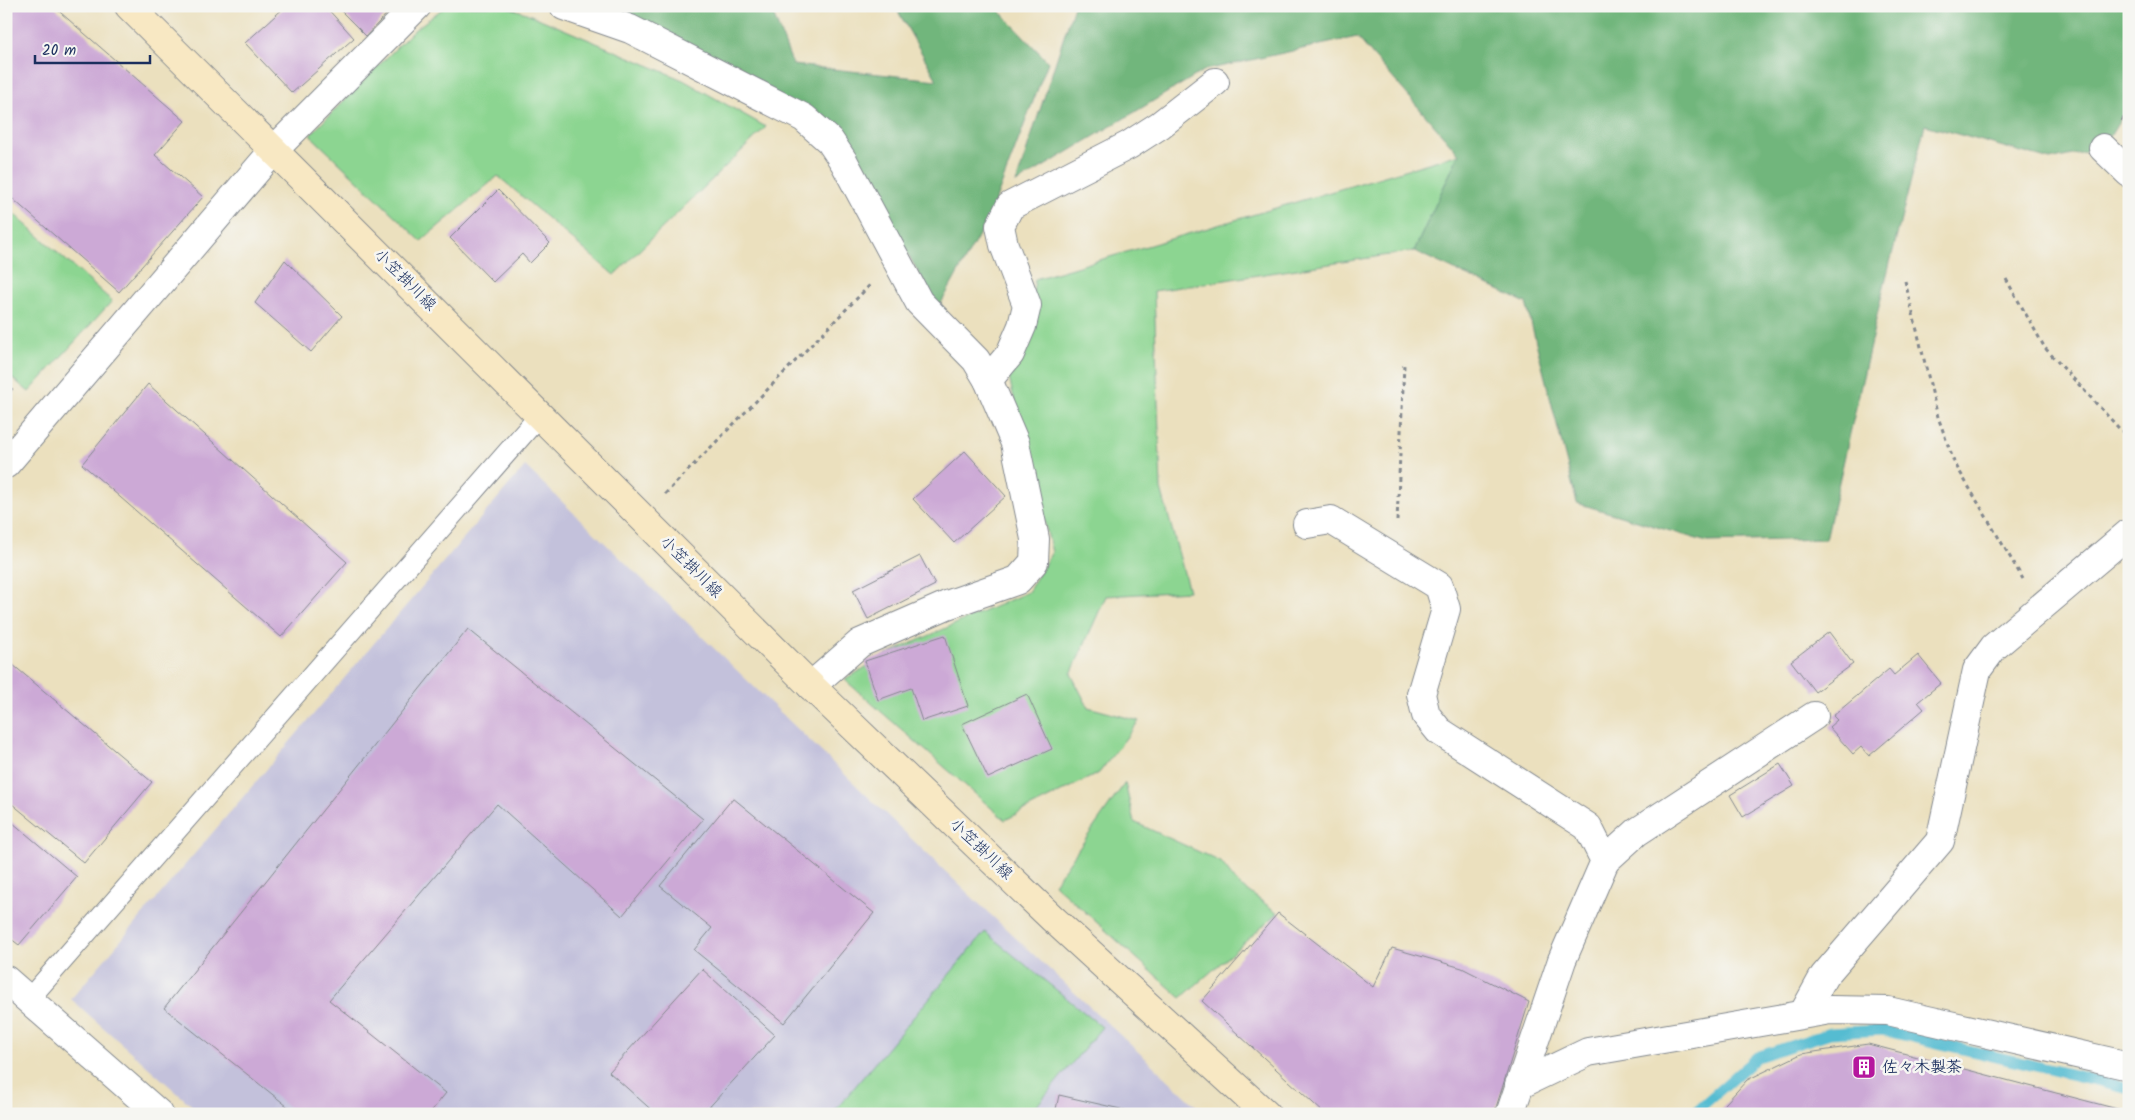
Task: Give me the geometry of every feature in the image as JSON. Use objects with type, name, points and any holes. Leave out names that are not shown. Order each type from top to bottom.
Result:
[{"type":"main road","name":"小笠掛川線","points":[[129,6],[811,686],[1052,918],[1266,1114]]},
{"type":"street","points":[[6,464],[274,150],[418,6]]},
{"type":"street","points":[[564,6],[630,29],[804,118],[830,141],[844,162],[920,302],[976,360],[988,380],[1015,443],[1035,538],[1034,562],[1018,580],[948,605],[860,643],[811,686]]},
{"type":"street","points":[[988,380],[1010,354],[1022,326],[1027,305],[1004,246],[1000,226],[1010,206],[1129,145],[1160,125],[1216,82]]},
{"type":"street","points":[[2103,148],[2129,173]]},
{"type":"street","points":[[1307,524],[1331,520],[1439,586],[1446,609],[1421,694],[1426,715],[1439,731],[1588,826],[1605,862]]},
{"type":"street","points":[[1802,1014],[1824,976],[1940,841],[1977,670],[1994,646],[2129,533]]},
{"type":"street","points":[[1510,1114],[1562,960],[1605,862],[1637,832],[1814,716]]},
{"type":"street","points":[[6,980],[159,1114]]},
{"type":"street","points":[[1519,1085],[1588,1052],[1830,1010],[1888,1011],[2129,1066]]},
{"type":"lane","points":[[29,999],[540,415]]},
{"type":"path","points":[[642,517],[896,259]]},
{"type":"path","points":[[2006,278],[2045,348],[2129,439]]},
{"type":"path","points":[[1905,281],[1938,417],[1954,462],[2040,608]]},
{"type":"path","points":[[1395,559],[1404,365]]},
{"type":"shaded area","points":[[525,466],[976,901],[1205,1114],[201,1114],[71,999]]},
{"type":"green space","points":[[446,6],[505,6],[526,13],[683,80],[766,127],[614,275],[498,176],[421,241],[310,135],[413,31]]},
{"type":"green space","points":[[585,6],[770,6],[793,65],[937,80],[895,6],[995,6],[1048,62],[990,215],[939,307],[830,122],[643,30]]},
{"type":"green space","points":[[1074,6],[2129,6],[2129,105],[2103,148],[2050,160],[1925,125],[1880,302],[1826,539],[1707,542],[1577,503],[1526,303],[1414,251],[1459,154],[1357,37],[1205,70],[1016,183]]},
{"type":"green space","points":[[1459,154],[1414,251],[1154,291],[1161,489],[1189,591],[1106,596],[1071,674],[1088,707],[1139,721],[1099,773],[1005,820],[845,680],[885,655],[1028,592],[1052,552],[1009,378],[1027,334],[1035,279]]},
{"type":"green space","points":[[6,207],[112,301],[29,392],[6,373]]},
{"type":"green space","points":[[1125,783],[1134,822],[1221,862],[1238,884],[1278,913],[1181,998],[1054,884]]},
{"type":"green space","points":[[985,932],[1102,1027],[1030,1114],[832,1114]]},
{"type":"building","points":[[6,6],[53,6],[185,121],[155,155],[203,197],[119,292],[6,193]]},
{"type":"building","points":[[286,6],[325,6],[354,38],[292,93],[245,43]]},
{"type":"building","points":[[340,6],[394,6],[366,36],[338,8]]},
{"type":"building","points":[[498,190],[550,243],[530,263],[522,254],[493,282],[450,238]]},
{"type":"building","points":[[285,260],[342,316],[311,352],[255,303]]},
{"type":"building","points":[[6,384],[13,389],[6,397]]},
{"type":"building","points":[[148,384],[347,562],[281,637],[82,464]]},
{"type":"building","points":[[965,451],[1006,496],[954,543],[913,499]]},
{"type":"building","points":[[920,556],[935,585],[868,619],[853,590]]},
{"type":"building","points":[[468,629],[703,819],[622,916],[497,804],[329,1000],[446,1093],[429,1114],[297,1114],[164,1008]]},
{"type":"building","points":[[1829,632],[1853,664],[1815,692],[1791,661]]},
{"type":"building","points":[[945,635],[968,706],[922,721],[911,688],[878,700],[865,661]]},
{"type":"building","points":[[1918,655],[1941,683],[1918,702],[1924,709],[1869,756],[1861,747],[1853,754],[1829,727],[1837,720],[1833,716],[1889,669],[1894,675]]},
{"type":"building","points":[[6,659],[152,782],[84,863],[6,799]]},
{"type":"building","points":[[1027,694],[1052,749],[988,778],[962,724]]},
{"type":"building","points":[[1780,764],[1794,786],[1743,817],[1730,795]]},
{"type":"building","points":[[733,798],[874,913],[784,1023],[694,950],[712,928],[660,886]]},
{"type":"building","points":[[6,817],[77,877],[19,945],[6,935]]},
{"type":"building","points":[[1278,913],[1373,987],[1392,948],[1462,968],[1529,1002],[1494,1114],[1325,1114],[1202,1001]]},
{"type":"building","points":[[702,969],[775,1035],[703,1114],[656,1114],[609,1072]]},
{"type":"building","name":"佐々木製茶","points":[[1868,1044],[2129,1112],[2129,1114],[1716,1114],[1747,1080],[1801,1054]]},
{"type":"building","points":[[1059,1095],[1125,1110],[1125,1114],[1055,1114]]},
{"type":"waterway","points":[[1693,1114],[1757,1057],[1830,1033],[1882,1030],[2129,1088]]},
{"type":"place","name":"佐々木製茶","points":[[1864,1067]]}]
